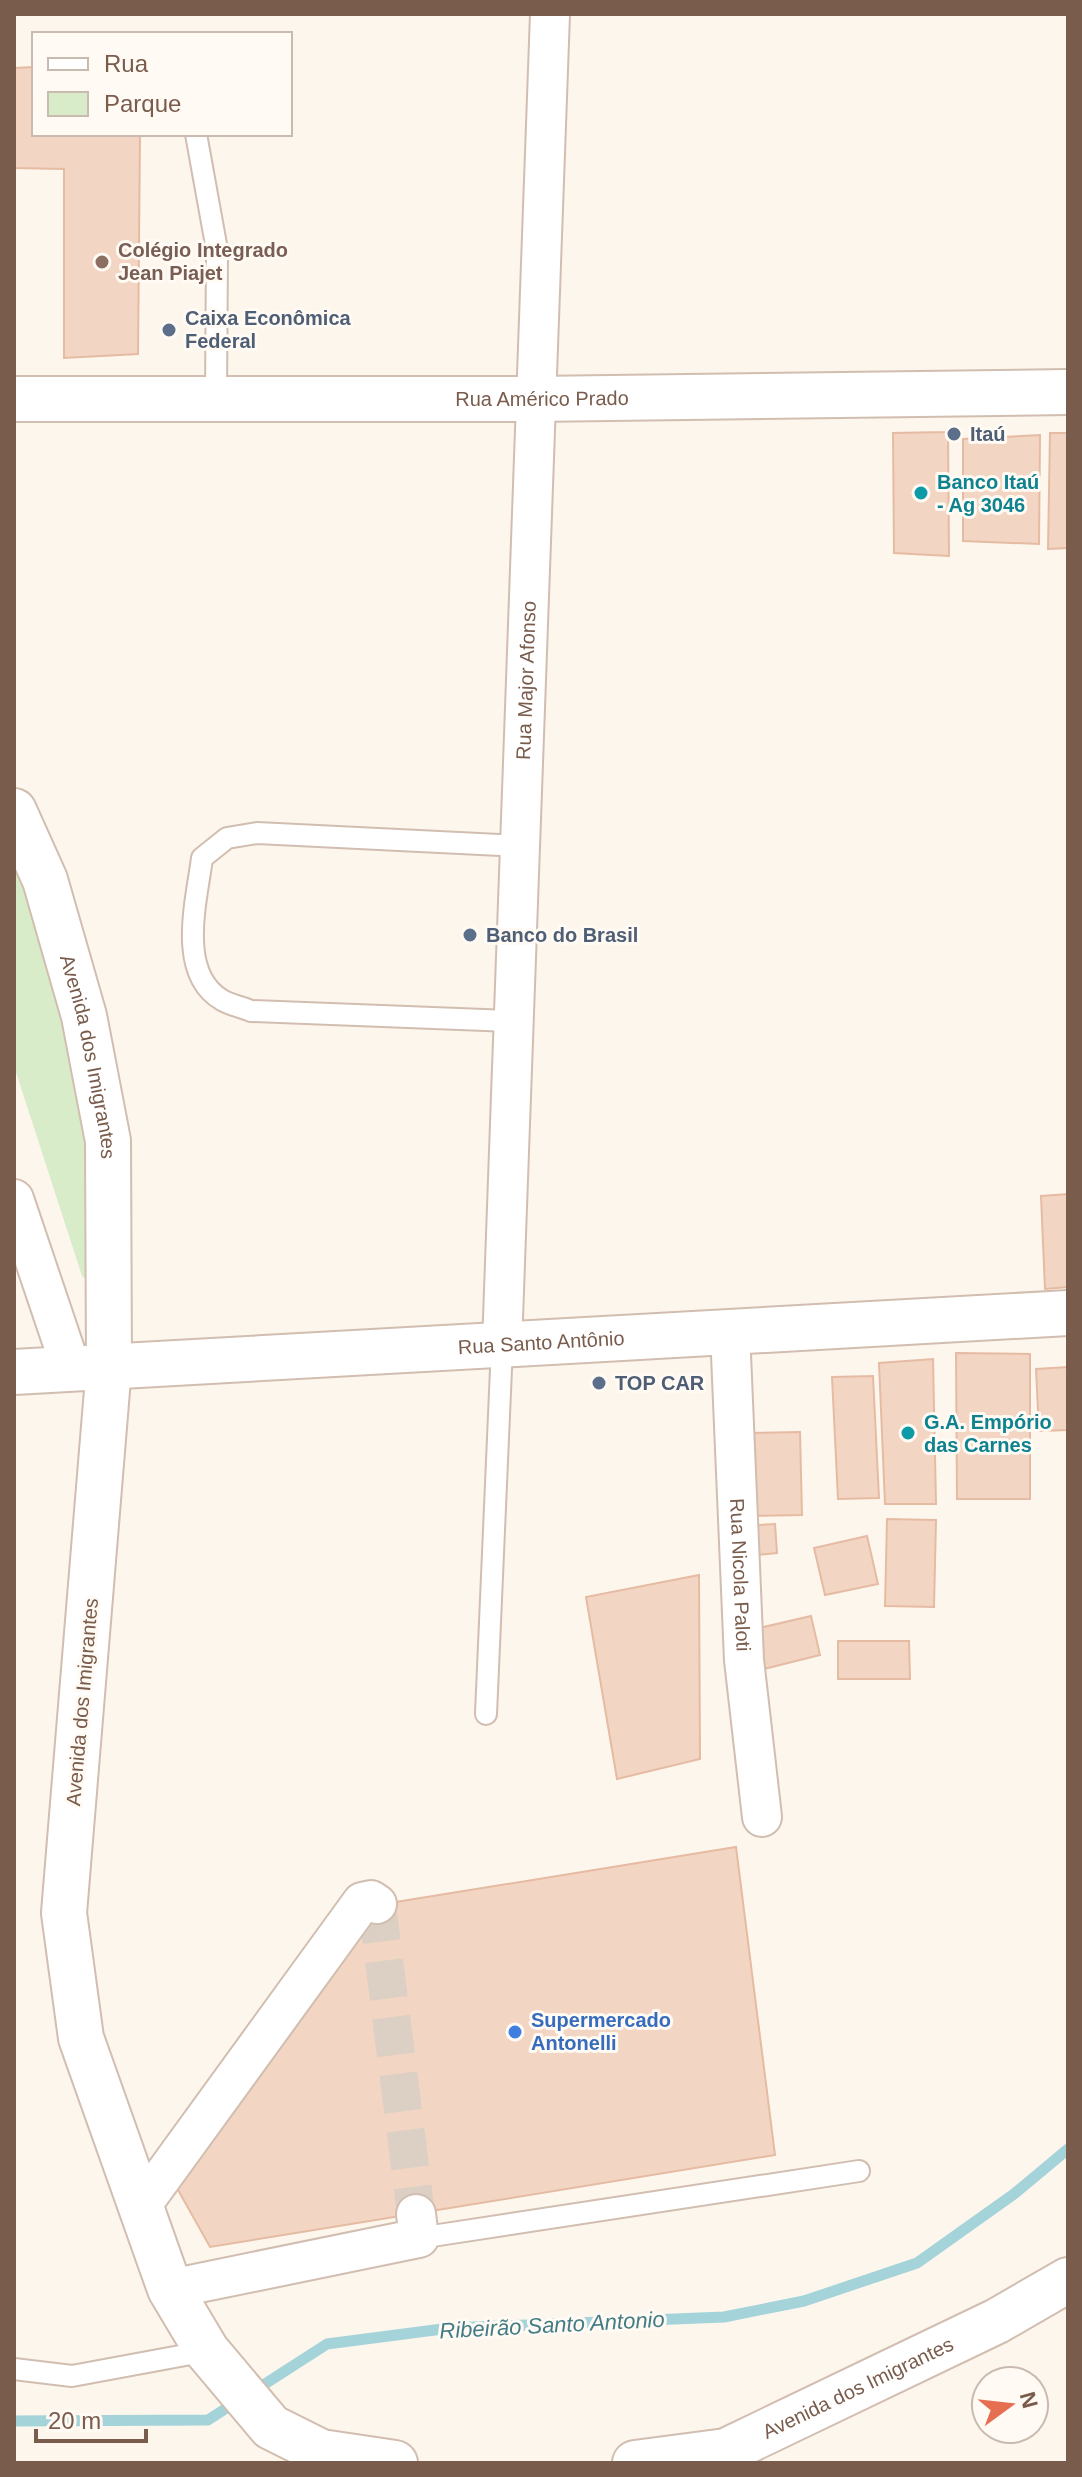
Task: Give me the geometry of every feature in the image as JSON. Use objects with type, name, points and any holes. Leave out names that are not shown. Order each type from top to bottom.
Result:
[{"type":"street","name":"Rua Major Afonso","points":[[502,1346],[550,14]]},
{"type":"street","name":"Rua Américo Prado","points":[[14,399],[534,399],[1068,392]]},
{"type":"street","name":"Avenida dos Imigrantes","points":[[14,811],[45,880],[84,1016],[108,1141],[90,1367],[64,1913],[81,2038],[139,2209],[170,2289],[207,2351],[271,2427],[321,2452],[395,2463]]},
{"type":"street","points":[[14,1199],[90,1367]]},
{"type":"street","name":"Rua Santo Antônio","points":[[14,1372],[1068,1313]]},
{"type":"street","name":"Rua Nicola Paloti","points":[[730,1331],[744,1660],[762,1817]]},
{"type":"street","points":[[139,2209],[369,1903]]},
{"type":"street","points":[[170,2289],[417,2226]]},
{"type":"street","name":"Avenida dos Imigrantes","points":[[635,2463],[728,2457],[997,2321],[1068,2280]]},
{"type":"lane","points":[[196,136],[217,250],[216,397]]},
{"type":"lane","points":[[513,1021],[251,1011],[219,999],[201,977],[192,942],[202,858],[227,838],[257,833],[519,846]]},
{"type":"lane","points":[[486,1714],[502,1346]]},
{"type":"lane","points":[[417,2226],[859,2171]]},
{"type":"lane","points":[[14,2369],[72,2376],[207,2351]]},
{"type":"green space","points":[[14,789],[51,864],[108,1296],[82,1276],[14,1066]]},
{"type":"building","name":"Colégio Integrado Jean Piajet","points":[[32,67],[32,136],[140,136],[138,354],[64,358],[64,169],[14,168],[14,68]]},
{"type":"building","name":"Banco Itaú - Ag 3046","points":[[948,428],[949,556],[894,553],[893,433],[946,432]]},
{"type":"building","points":[[1050,433],[1068,433],[1068,548],[1048,549]]},
{"type":"building","points":[[1040,435],[1039,544],[963,541],[963,439]]},
{"type":"building","points":[[1068,1194],[1068,1287],[1045,1289],[1041,1196]]},
{"type":"building","points":[[956,1353],[1030,1354],[1030,1499],[957,1499]]},
{"type":"building","name":"G.A. Empório das Carnes","points":[[933,1359],[936,1504],[885,1504],[879,1363]]},
{"type":"building","points":[[1068,1367],[1068,1430],[1039,1431],[1036,1369]]},
{"type":"building","points":[[873,1376],[879,1498],[838,1499],[832,1377]]},
{"type":"building","points":[[800,1432],[802,1515],[748,1516],[747,1433]]},
{"type":"building","points":[[887,1519],[936,1520],[934,1607],[885,1606]]},
{"type":"building","points":[[775,1524],[777,1553],[746,1556],[743,1526]]},
{"type":"building","points":[[867,1536],[878,1584],[825,1595],[814,1548]]},
{"type":"building","points":[[699,1575],[700,1759],[617,1779],[586,1597]]},
{"type":"building","points":[[811,1616],[820,1655],[764,1669],[755,1629]]},
{"type":"building","points":[[838,1641],[909,1641],[910,1679],[838,1679]]},
{"type":"building","name":"Supermercado Antonelli","points":[[736,1847],[775,2155],[210,2247],[168,2172],[359,1908]]},
{"type":"waterway","name":"Ribeirão Santo Antonio","points":[[254,2391],[327,2344],[450,2328],[724,2317],[804,2301],[917,2263],[1014,2194],[1068,2149]]},
{"type":"waterway","name":"Ribeirão Santo Antonio","points":[[14,2421],[208,2420],[239,2400]]},
{"type":"tunnel","points":[[377,1904],[416,2214]]},
{"type":"place","name":"Colégio Integrado Jean Piajet","points":[[102,262]]},
{"type":"place","name":"Caixa Econômica Federal","points":[[169,330]]},
{"type":"place","name":"Itaú","points":[[954,434]]},
{"type":"place","name":"Banco Itaú - Ag 3046","points":[[921,493]]},
{"type":"place","name":"Banco do Brasil","points":[[470,935]]},
{"type":"place","name":"TOP CAR","points":[[599,1383]]},
{"type":"place","name":"G.A. Empório das Carnes","points":[[908,1433]]},
{"type":"place","name":"Supermercado Antonelli","points":[[515,2032]]}]
